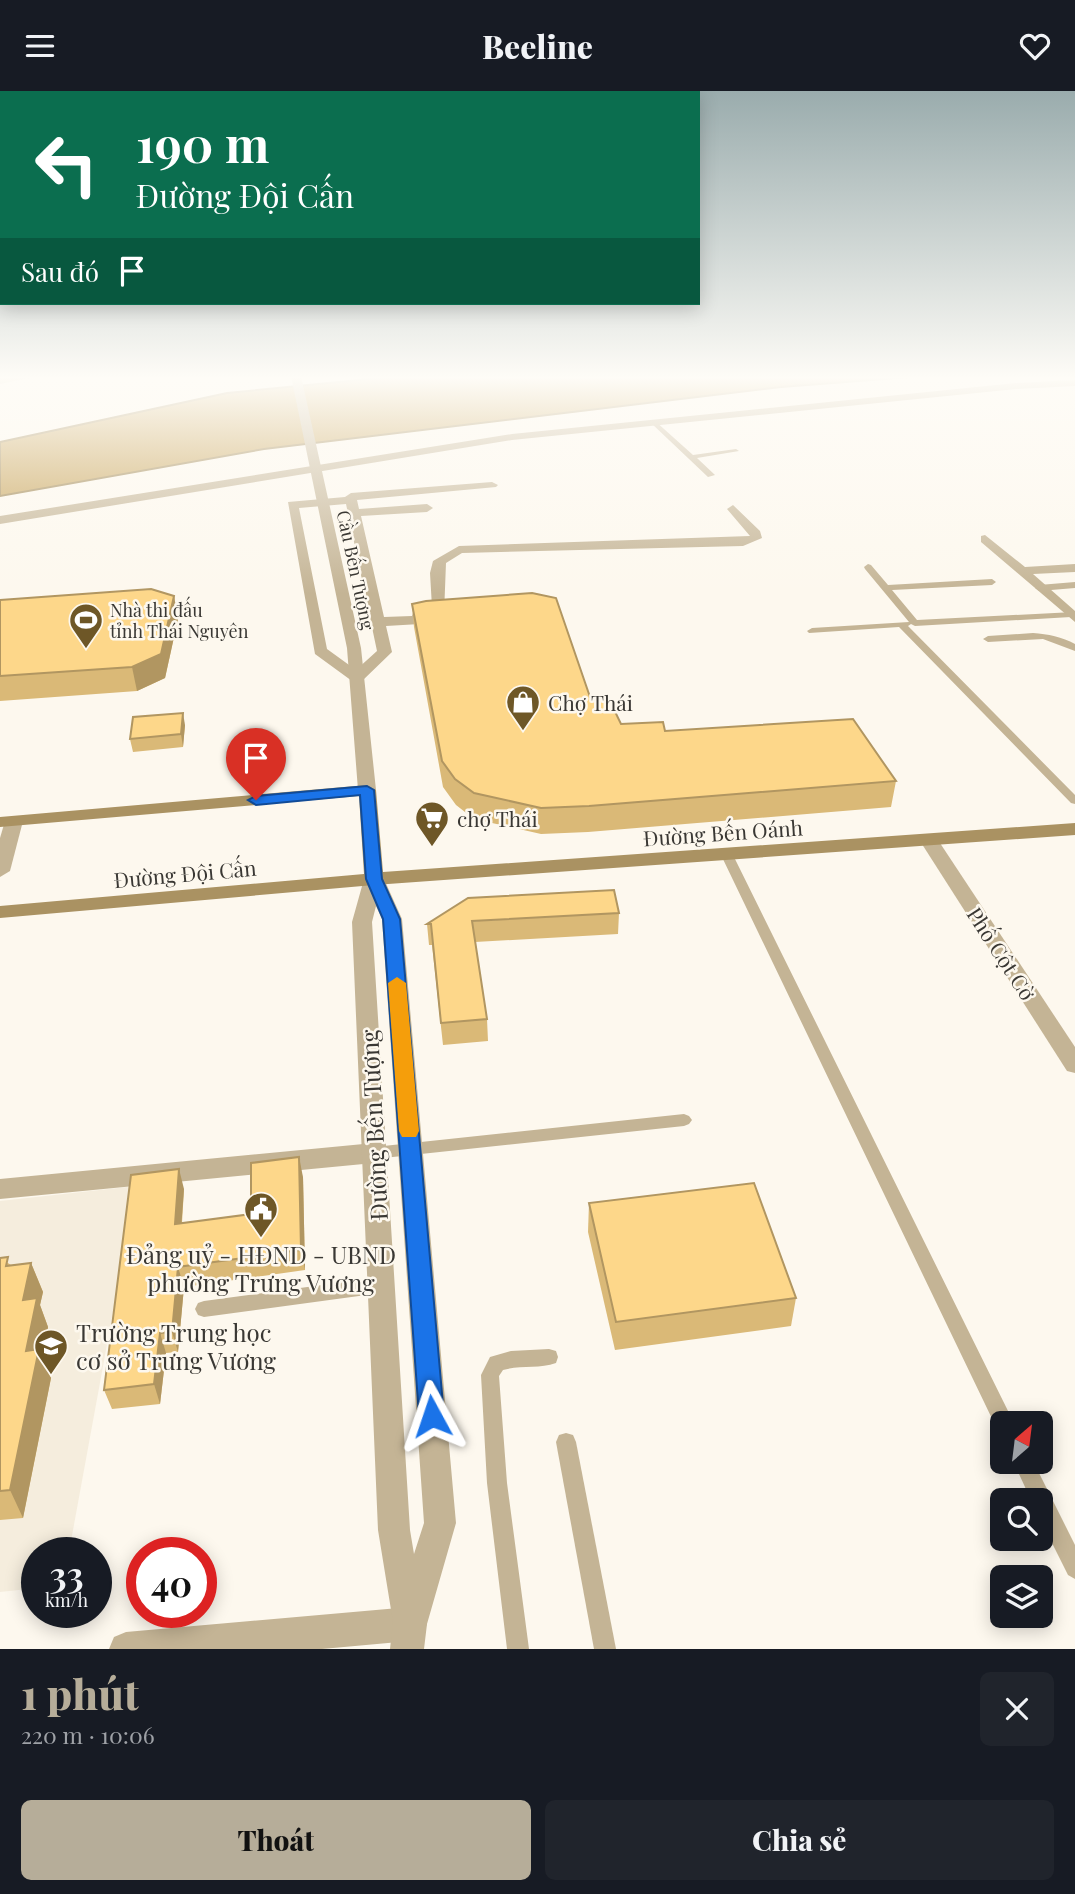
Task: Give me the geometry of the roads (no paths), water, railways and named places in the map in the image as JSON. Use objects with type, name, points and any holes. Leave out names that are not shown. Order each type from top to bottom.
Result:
[{"type":"main road","points":[[7,821],[367,790]]},
{"type":"main road","name":"Đường Bến Tượng","points":[[367,790],[374,879]]},
{"type":"main road","name":"Đường Bến Oánh","points":[[374,879],[1075,829]]},
{"type":"main road","name":"Đường Đội Cấn","points":[[0,912],[374,879]]},
{"type":"street","name":"Cầu Bến Tượng","points":[[312,449],[354,648]]},
{"type":"street","points":[[349,490],[476,449]]},
{"type":"street","points":[[0,520],[290,490],[492,485]]},
{"type":"street","points":[[290,490],[320,652],[357,678],[385,652],[349,490]]},
{"type":"street","points":[[290,490],[349,490],[426,508]]},
{"type":"street","points":[[379,622],[420,620],[419,612],[439,611],[437,573],[440,561],[459,550],[519,546],[743,542],[756,538],[757,534],[733,509]]},
{"type":"street","points":[[985,539],[1073,616]]},
{"type":"street","points":[[1020,571],[1075,568]]},
{"type":"street","name":"Đường Bến Tượng","points":[[354,648],[367,790]]},
{"type":"street","points":[[0,871],[7,821]]},
{"type":"street","name":"Phố Cột Cờ","points":[[929,841],[1075,1065]]},
{"type":"street","name":"Đường Bến Tượng","points":[[374,879],[391,919],[440,1523],[408,1636]]},
{"type":"street","name":"Đường Bến Tượng","points":[[374,879],[362,922],[394,1530],[408,1636]]},
{"type":"street","points":[[0,1189],[374,1153]]},
{"type":"street","points":[[127,1649],[408,1636]]},
{"type":"lane","points":[[682,449],[711,475]]},
{"type":"lane","points":[[691,457],[737,451]]},
{"type":"lane","points":[[868,566],[915,623]]},
{"type":"lane","points":[[887,589],[992,582]]},
{"type":"lane","points":[[1039,588],[1075,585]]},
{"type":"lane","points":[[812,631],[1073,616]]},
{"type":"lane","points":[[901,624],[1075,801]]},
{"type":"lane","points":[[988,639],[1058,636],[1075,648]]},
{"type":"lane","points":[[727,855],[998,1411]]},
{"type":"lane","points":[[374,1153],[684,1120]]},
{"type":"lane","points":[[204,1309],[381,1285]]},
{"type":"lane","points":[[518,1649],[497,1483],[490,1375],[497,1363],[511,1359],[549,1357]]},
{"type":"lane","points":[[566,1442],[605,1649]]},
{"type":"lane","points":[[1029,1474],[1075,1568]]},
{"type":"place","name":"Nhà thi đấu tỉnh Thái Nguyên","points":[[86,650]]},
{"type":"place","name":"Chợ Thái","points":[[523,732]]},
{"type":"place","name":"chợ Thái","points":[[432,848]]},
{"type":"place","name":"Đảng uỷ - HĐND - UBND phường Trưng Vương","points":[[261,1239]]},
{"type":"place","name":"Trường Trung học cơ sở Trưng Vương","points":[[51,1376]]}]
